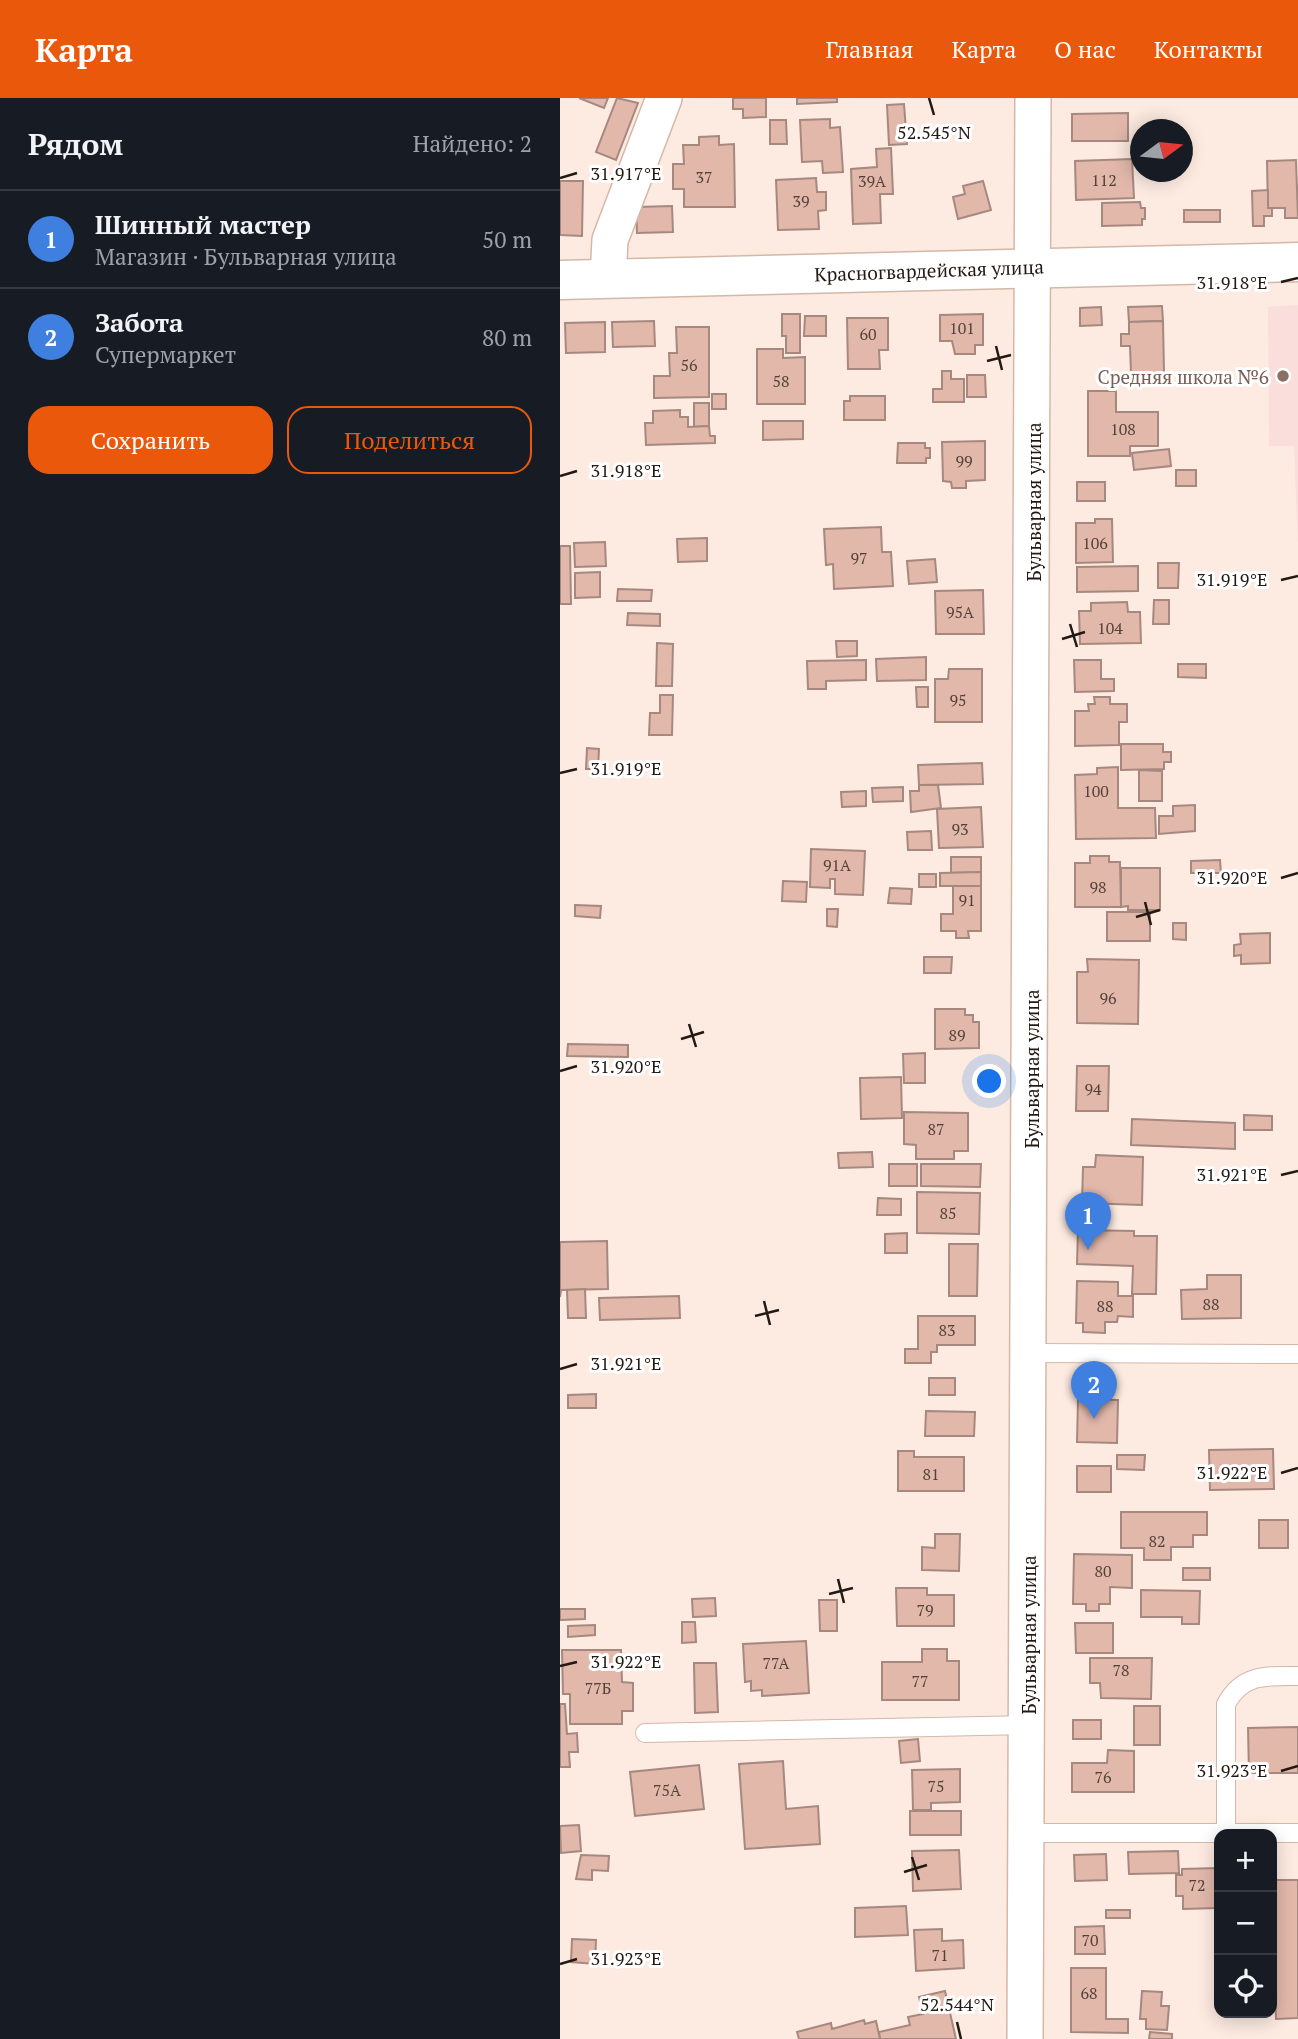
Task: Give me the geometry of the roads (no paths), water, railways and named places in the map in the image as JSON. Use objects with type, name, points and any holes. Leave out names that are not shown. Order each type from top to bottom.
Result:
[{"type":"main road","name":"Красногвардейская улица","points":[[560,279],[1298,262]]},
{"type":"street","points":[[608,279],[610,240],[664,98]]},
{"type":"street","name":"Бульварная улица","points":[[1025,2039],[1030,1353],[1033,98]]},
{"type":"lane","points":[[1030,1353],[1298,1353]]},
{"type":"lane","points":[[1226,1829],[1226,1704],[1234,1690],[1245,1681],[1259,1676],[1298,1676]]},
{"type":"lane","points":[[645,1733],[1028,1725]]},
{"type":"lane","points":[[1027,1833],[1214,1833]]},
{"type":"lane","points":[[1277,1833],[1298,1833]]},
{"type":"place","name":"Средняя школа №6","points":[[1283,376]]},
{"type":"place","name":"Шинный мастер","points":[[1088,1250]]},
{"type":"place","name":"Забота","points":[[1094,1419]]}]
